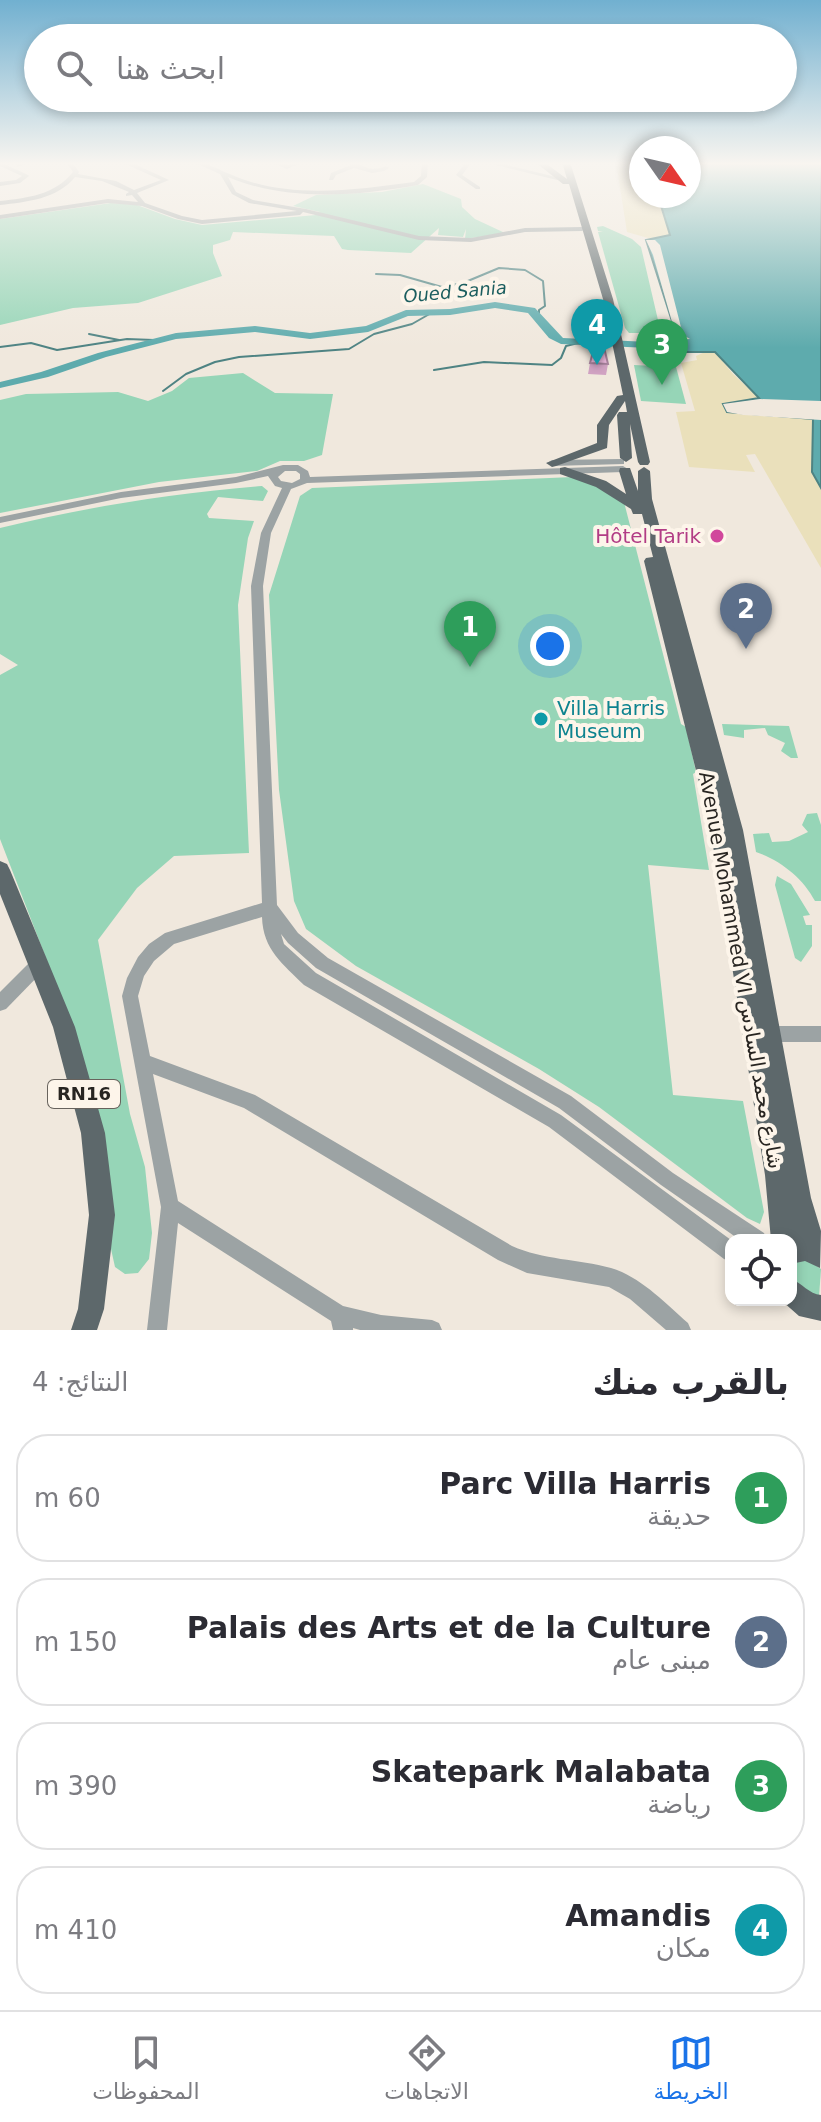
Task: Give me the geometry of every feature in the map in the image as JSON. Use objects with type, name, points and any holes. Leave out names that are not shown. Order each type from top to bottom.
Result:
[{"type":"main road","name":"Avenue Mohammed VI شارع محمد السادس","points":[[580,224],[616,351],[630,466],[645,499],[734,830],[809,1253]]},
{"type":"main road","name":"Avenue Mohammed VI شارع محمد السادس","points":[[586,224],[612,338]]},
{"type":"main road","name":"Avenue Mohammed VI شارع محمد السادس","points":[[616,351],[637,507],[719,827],[777,1175],[783,1234]]},
{"type":"main road","points":[[552,463],[603,445],[603,425],[621,398]]},
{"type":"main road","points":[[565,471],[601,484],[637,507]]},
{"type":"main road","name":"RN16","points":[[0,870],[64,1027],[93,1133],[102,1215],[91,1309],[84,1330]]},
{"type":"street","points":[[365,224],[433,239],[471,240],[522,230],[582,229]]},
{"type":"street","points":[[0,520],[121,495],[236,480],[552,463],[630,466]]},
{"type":"street","points":[[630,466],[565,471],[305,476],[294,467],[280,480],[266,533],[257,586],[270,925],[274,941],[301,972],[555,1121],[725,1248]]},
{"type":"street","points":[[157,1330],[170,1207],[130,996],[134,974],[145,959],[170,938],[270,908]]},
{"type":"street","points":[[270,908],[293,938],[322,963],[565,1102],[667,1179],[748,1234]]},
{"type":"street","points":[[0,1003],[38,965]]},
{"type":"street","points":[[772,1034],[821,1034]]},
{"type":"street","points":[[143,1062],[249,1101],[505,1253],[527,1263],[611,1278],[637,1292],[681,1330]]},
{"type":"street","points":[[170,1207],[341,1323],[432,1330]]},
{"type":"green space","points":[[0,224],[486,224],[505,233],[465,239],[466,229],[463,237],[438,235],[439,228],[411,253],[342,249],[334,236],[233,232],[230,240],[213,245],[222,276],[138,303],[73,308],[0,325]]},
{"type":"green space","points":[[603,226],[632,239],[641,247],[661,333],[629,333],[625,328],[598,232],[603,232],[598,231],[597,227]]},
{"type":"green space","points":[[634,365],[676,367],[686,404],[641,401]]},
{"type":"green space","points":[[243,373],[275,393],[333,394],[322,455],[304,461],[280,461],[257,471],[159,482],[0,513],[0,400],[26,394],[118,392],[148,401],[172,391],[189,378]]},
{"type":"green space","points":[[573,477],[588,481],[624,502],[696,772],[693,774],[709,870],[648,865],[673,1095],[743,1101],[764,1212],[760,1224],[747,1218],[599,1107],[539,1069],[356,966],[306,929],[294,901],[279,790],[269,595],[300,496],[312,488]]},
{"type":"green space","points":[[262,486],[268,491],[263,501],[218,497],[207,514],[209,518],[254,521],[248,538],[238,605],[249,853],[174,856],[137,888],[98,940],[130,1114],[145,1167],[152,1233],[149,1259],[138,1273],[125,1274],[115,1267],[111,1249],[111,1220],[71,1023],[0,839],[0,675],[18,665],[0,654],[0,528],[130,502]]},
{"type":"green space","points":[[722,724],[789,726],[798,758],[791,758],[781,751],[785,743],[768,735],[765,728],[744,730],[744,738],[724,735]]},
{"type":"green space","points":[[817,813],[821,825],[821,901],[815,901],[790,871],[756,852],[753,834],[769,833],[772,842],[789,841],[808,832],[802,825],[807,814]]},
{"type":"green space","points":[[777,876],[791,884],[810,915],[803,916],[806,925],[812,925],[812,946],[801,962],[795,958],[775,885]]},
{"type":"green space","points":[[805,1258],[821,1269],[819,1297],[797,1286],[797,1261]]},
{"type":"sand","points":[[626,224],[666,224],[670,236],[655,240],[627,232]]},
{"type":"sand","points":[[715,352],[760,399],[729,402],[727,412],[813,419],[812,472],[821,488],[821,568],[755,454],[746,455],[755,472],[689,467],[676,412],[695,411],[681,363],[697,360],[696,356]]},
{"type":"water","points":[[667,224],[821,224],[821,488],[812,472],[813,419],[727,412],[723,404],[759,398],[715,352],[673,352],[669,341],[678,340],[646,240],[670,235]]},
{"type":"pier","points":[[646,240],[655,240],[660,245],[683,335],[690,339],[678,340],[676,336]]},
{"type":"pier","points":[[760,399],[821,401],[821,420],[743,415],[727,412],[723,404]]},
{"type":"building","points":[[603,343],[608,364],[590,363],[595,344]]},
{"type":"waterway","points":[[376,274],[400,275],[442,287],[463,283],[499,268],[525,270],[543,281],[545,306],[539,310],[539,317]]},
{"type":"waterway","name":"Oued Sania","points":[[0,385],[176,336],[255,329],[310,336],[368,329],[406,313],[450,312],[495,305],[531,310],[561,341],[671,346]]},
{"type":"waterway","points":[[163,391],[186,374],[215,362],[239,357],[349,349],[374,334],[412,324],[433,312]]},
{"type":"waterway","points":[[89,334],[119,340]]},
{"type":"waterway","points":[[0,347],[31,343],[57,350],[127,339],[154,340]]},
{"type":"waterway","points":[[434,370],[484,362],[552,365],[561,358],[566,346],[578,343]]},
{"type":"place","name":"Amandis","points":[[597,365]]},
{"type":"place","name":"Skatepark Malabata","points":[[662,385]]},
{"type":"place","name":"Hôtel Tarik","points":[[717,536]]},
{"type":"place","name":"Palais des Arts et de la Culture","points":[[746,649]]},
{"type":"place","name":"Parc Villa Harris","points":[[470,667]]},
{"type":"place","name":"Villa Harris Museum","points":[[541,719]]}]
